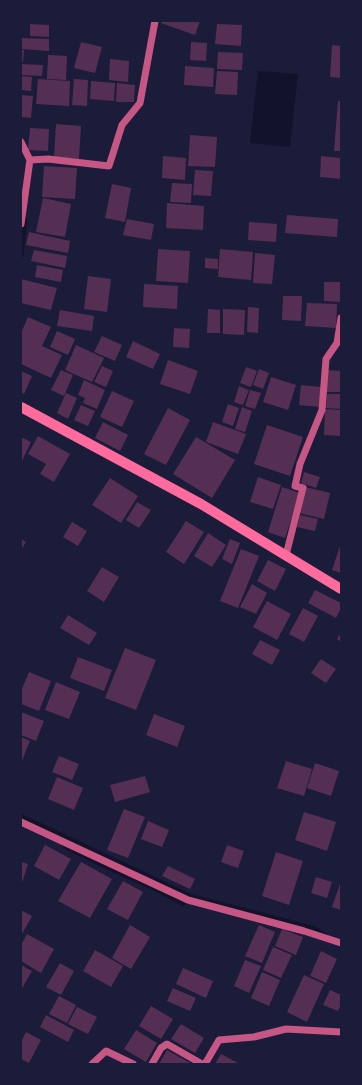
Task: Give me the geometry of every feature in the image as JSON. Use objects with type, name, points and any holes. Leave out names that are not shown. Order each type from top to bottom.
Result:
[{"type":"main road","points":[[21,407],[201,504],[341,589]]},
{"type":"street","points":[[30,160],[48,159],[109,166],[122,125],[140,103],[155,21]]},
{"type":"street","points":[[21,142],[30,160],[21,224]]},
{"type":"street","points":[[286,555],[303,488],[295,486],[300,464],[322,410],[326,359],[337,343],[341,318]]},
{"type":"street","points":[[21,822],[188,900],[304,931],[341,943]]},
{"type":"street","points":[[152,1064],[161,1048],[167,1044],[204,1064],[219,1040],[254,1038],[286,1029],[341,1032]]},
{"type":"street","points":[[92,1064],[106,1051],[133,1064]]},
{"type":"shaded area","points":[[258,71],[298,74],[290,147],[250,143]]},
{"type":"building","points":[[162,21],[200,21],[195,35],[161,23]]},
{"type":"building","points":[[30,24],[49,25],[49,37],[30,36]]},
{"type":"building","points":[[217,24],[242,25],[241,46],[215,44]]},
{"type":"building","points":[[21,38],[49,39],[49,51],[21,49]]},
{"type":"building","points":[[81,42],[102,47],[95,73],[74,68]]},
{"type":"building","points":[[191,42],[207,43],[206,61],[190,60]]},
{"type":"building","points":[[332,45],[341,46],[341,78],[330,77]]},
{"type":"building","points":[[21,50],[24,50],[23,62],[21,62]]},
{"type":"building","points":[[218,52],[243,53],[242,70],[217,69]]},
{"type":"building","points":[[48,55],[67,56],[66,80],[47,79]]},
{"type":"building","points":[[110,59],[129,61],[128,82],[109,80]]},
{"type":"building","points":[[21,64],[43,65],[42,76],[21,75]]},
{"type":"building","points":[[185,66],[214,68],[213,87],[184,85]]},
{"type":"building","points":[[217,71],[238,72],[237,95],[215,94]]},
{"type":"building","points":[[21,76],[32,77],[31,91],[21,90]]},
{"type":"building","points":[[38,79],[70,81],[69,106],[36,104]]},
{"type":"building","points":[[74,79],[88,80],[87,106],[72,105]]},
{"type":"building","points":[[91,81],[115,83],[114,101],[90,99]]},
{"type":"building","points":[[117,83],[135,85],[134,102],[116,102]]},
{"type":"building","points":[[21,95],[33,96],[31,118],[21,117]]},
{"type":"building","points":[[338,101],[341,101],[341,151],[334,151]]},
{"type":"building","points":[[56,124],[81,126],[79,159],[54,157]]},
{"type":"building","points":[[30,128],[49,129],[48,151],[28,150]]},
{"type":"building","points":[[190,135],[217,137],[215,167],[188,166]]},
{"type":"building","points":[[163,156],[186,158],[185,180],[162,178]]},
{"type":"building","points":[[321,156],[341,158],[341,179],[320,177]]},
{"type":"building","points":[[44,166],[77,168],[75,199],[42,197]]},
{"type":"building","points":[[195,170],[213,171],[211,196],[193,195]]},
{"type":"building","points":[[172,183],[192,184],[191,203],[170,202]]},
{"type":"building","points":[[112,184],[131,188],[125,222],[105,218]]},
{"type":"building","points":[[43,198],[71,204],[65,237],[36,232]]},
{"type":"building","points":[[167,203],[204,206],[203,230],[166,228]]},
{"type":"building","points":[[287,215],[338,219],[337,237],[285,233]]},
{"type":"building","points":[[127,219],[154,224],[151,240],[123,235]]},
{"type":"building","points":[[249,222],[277,224],[276,242],[248,240]]},
{"type":"building","points":[[29,232],[70,241],[68,253],[26,245]]},
{"type":"building","points":[[158,249],[190,251],[188,283],[156,281]]},
{"type":"building","points":[[220,249],[253,252],[251,280],[218,277]]},
{"type":"building","points":[[34,250],[67,256],[65,268],[31,261]]},
{"type":"building","points":[[255,253],[275,255],[272,284],[253,283]]},
{"type":"building","points":[[205,258],[218,259],[218,269],[205,268]]},
{"type":"building","points":[[37,265],[63,270],[61,282],[35,277]]},
{"type":"building","points":[[88,276],[111,279],[107,312],[84,309]]},
{"type":"building","points":[[21,279],[57,288],[51,310],[21,303]]},
{"type":"building","points":[[324,282],[341,282],[341,302],[324,301]]},
{"type":"building","points":[[144,284],[178,286],[177,309],[143,307]]},
{"type":"building","points":[[283,296],[302,296],[301,321],[282,320]]},
{"type":"building","points":[[307,303],[337,304],[336,328],[305,326]]},
{"type":"building","points":[[248,307],[259,308],[258,333],[247,332]]},
{"type":"building","points":[[208,309],[220,310],[220,333],[207,333]]},
{"type":"building","points":[[223,309],[245,310],[244,335],[223,334]]},
{"type":"building","points":[[60,310],[94,316],[92,331],[57,326]]},
{"type":"building","points":[[28,317],[51,327],[42,346],[62,355],[51,378],[21,364],[21,333]]},
{"type":"building","points":[[174,328],[190,329],[189,348],[173,347]]},
{"type":"building","points":[[57,331],[75,339],[68,355],[50,347]]},
{"type":"building","points":[[102,336],[122,345],[115,361],[94,352]]},
{"type":"building","points":[[133,341],[160,354],[153,369],[126,357]]},
{"type":"building","points":[[76,345],[104,358],[92,382],[65,370]]},
{"type":"building","points":[[168,360],[198,371],[190,394],[160,384]]},
{"type":"building","points":[[102,366],[113,371],[106,387],[94,382]]},
{"type":"building","points":[[246,367],[257,371],[251,387],[240,383]]},
{"type":"building","points":[[259,369],[269,373],[263,389],[253,385]]},
{"type":"building","points":[[61,370],[73,375],[64,396],[51,390]]},
{"type":"building","points":[[326,370],[341,371],[341,392],[325,392]]},
{"type":"building","points":[[21,371],[32,376],[24,394],[21,392]]},
{"type":"building","points":[[271,377],[296,385],[288,410],[263,402]]},
{"type":"building","points":[[84,380],[105,390],[97,409],[83,403],[85,398],[78,395]]},
{"type":"building","points":[[301,385],[322,387],[320,407],[299,405]]},
{"type":"building","points":[[239,386],[249,390],[243,405],[234,402]]},
{"type":"building","points":[[250,390],[261,393],[255,409],[245,406]]},
{"type":"building","points":[[112,391],[134,401],[122,427],[100,417]]},
{"type":"building","points":[[66,393],[77,398],[68,419],[57,413]]},
{"type":"building","points":[[327,394],[341,394],[341,409],[326,408]]},
{"type":"building","points":[[228,404],[239,408],[233,426],[222,422]]},
{"type":"building","points":[[81,405],[95,411],[88,426],[74,420]]},
{"type":"building","points":[[242,407],[252,411],[245,432],[235,429]]},
{"type":"building","points":[[168,408],[190,420],[166,465],[144,454]]},
{"type":"building","points":[[325,409],[341,410],[341,436],[324,435]]},
{"type":"building","points":[[103,422],[128,435],[120,451],[95,438]]},
{"type":"building","points":[[213,422],[246,434],[238,454],[206,442]]},
{"type":"building","points":[[267,425],[303,437],[290,476],[254,464]]},
{"type":"building","points":[[38,436],[70,454],[54,482],[40,474],[46,464],[28,454]]},
{"type":"building","points":[[21,437],[31,442],[21,463]]},
{"type":"building","points":[[196,437],[235,460],[212,498],[173,474]]},
{"type":"building","points":[[304,472],[320,477],[316,488],[301,483]]},
{"type":"building","points":[[258,477],[281,485],[273,509],[250,502]]},
{"type":"building","points":[[110,478],[138,496],[121,523],[92,505]]},
{"type":"building","points":[[282,487],[300,493],[285,538],[268,532]]},
{"type":"building","points":[[305,487],[330,493],[324,519],[299,513]]},
{"type":"building","points":[[137,502],[151,510],[139,528],[126,520]]},
{"type":"building","points":[[300,515],[318,519],[315,531],[297,527]]},
{"type":"building","points":[[186,521],[204,532],[184,564],[166,552]]},
{"type":"building","points":[[72,522],[87,531],[78,546],[63,537]]},
{"type":"building","points":[[208,533],[226,545],[212,567],[194,556]]},
{"type":"building","points":[[21,539],[26,542],[21,550]]},
{"type":"building","points":[[230,539],[240,543],[232,564],[222,559]]},
{"type":"building","points":[[341,543],[341,573],[332,570]]},
{"type":"building","points":[[241,549],[259,556],[238,608],[220,601]]},
{"type":"building","points":[[268,560],[286,569],[275,591],[257,581]]},
{"type":"building","points":[[102,567],[119,577],[104,602],[87,591]]},
{"type":"building","points":[[252,584],[267,593],[256,614],[240,607]]},
{"type":"building","points":[[315,590],[341,603],[341,608],[336,618],[308,603]]},
{"type":"building","points":[[267,601],[291,614],[277,640],[253,627]]},
{"type":"building","points":[[303,608],[318,616],[304,642],[289,634]]},
{"type":"building","points":[[68,615],[97,633],[89,645],[60,628]]},
{"type":"building","points":[[341,633],[341,642],[337,639]]},
{"type":"building","points":[[260,640],[280,650],[272,665],[252,654]]},
{"type":"building","points":[[125,648],[156,660],[136,710],[105,698]]},
{"type":"building","points":[[78,657],[112,670],[104,691],[70,678]]},
{"type":"building","points":[[321,659],[336,669],[326,683],[311,673]]},
{"type":"building","points":[[29,672],[51,681],[39,711],[21,704],[21,691]]},
{"type":"building","points":[[56,682],[80,692],[69,719],[45,710]]},
{"type":"building","points":[[21,712],[44,721],[36,741],[21,735]]},
{"type":"building","points":[[154,714],[185,726],[177,747],[146,735]]},
{"type":"building","points":[[21,737],[30,741],[21,763]]},
{"type":"building","points":[[59,756],[79,764],[72,780],[52,772]]},
{"type":"building","points":[[286,761],[312,769],[304,796],[277,788]]},
{"type":"building","points":[[315,763],[339,771],[331,796],[307,788]]},
{"type":"building","points":[[145,776],[150,792],[115,802],[110,785]]},
{"type":"building","points":[[57,777],[83,788],[74,810],[48,799]]},
{"type":"building","points":[[124,809],[145,817],[128,858],[107,850]]},
{"type":"building","points":[[304,812],[336,822],[327,851],[295,840]]},
{"type":"building","points":[[148,821],[169,830],[162,847],[141,839]]},
{"type":"building","points":[[45,845],[71,859],[59,880],[34,866]]},
{"type":"building","points":[[227,845],[244,851],[238,868],[221,862]]},
{"type":"building","points":[[276,852],[303,861],[289,905],[262,896]]},
{"type":"building","points":[[21,862],[28,864],[21,886]]},
{"type":"building","points":[[81,862],[112,879],[90,918],[58,901]]},
{"type":"building","points":[[168,866],[195,879],[190,889],[162,876]]},
{"type":"building","points":[[316,877],[332,882],[327,898],[311,893]]},
{"type":"building","points":[[123,881],[143,892],[128,920],[107,909]]},
{"type":"building","points":[[341,881],[341,910],[332,907]]},
{"type":"building","points":[[21,910],[32,916],[21,936]]},
{"type":"building","points":[[130,925],[150,937],[131,969],[112,958]]},
{"type":"building","points":[[259,925],[275,932],[262,963],[245,956]]},
{"type":"building","points":[[282,929],[303,937],[296,955],[275,946]]},
{"type":"building","points":[[27,934],[54,949],[41,973],[21,961],[21,945]]},
{"type":"building","points":[[273,947],[292,955],[281,978],[263,970]]},
{"type":"building","points":[[95,950],[123,966],[111,987],[83,971]]},
{"type":"building","points":[[321,951],[337,959],[326,983],[310,976]]},
{"type":"building","points":[[245,960],[261,966],[249,993],[234,986]]},
{"type":"building","points":[[60,963],[74,971],[61,995],[46,987]]},
{"type":"building","points":[[21,965],[32,971],[21,990]]},
{"type":"building","points":[[183,968],[213,981],[206,998],[176,984]]},
{"type":"building","points":[[262,972],[280,980],[269,1006],[251,998]]},
{"type":"building","points":[[304,975],[324,984],[307,1022],[287,1012]]},
{"type":"building","points":[[173,988],[196,998],[190,1011],[167,1001]]},
{"type":"building","points":[[330,990],[341,995],[341,1004],[338,1011],[323,1005]]},
{"type":"building","points":[[59,996],[76,1005],[67,1023],[49,1014]]},
{"type":"building","points":[[151,1006],[173,1019],[161,1039],[139,1026]]},
{"type":"building","points":[[77,1007],[97,1017],[88,1034],[68,1024]]},
{"type":"building","points":[[46,1015],[74,1030],[68,1042],[40,1027]]},
{"type":"building","points":[[181,1024],[204,1038],[195,1053],[171,1039]]},
{"type":"building","points":[[136,1030],[157,1043],[146,1062],[124,1049]]},
{"type":"building","points":[[26,1032],[41,1040],[29,1063],[21,1059],[21,1042]]},
{"type":"building","points":[[167,1050],[192,1064],[159,1064]]},
{"type":"building","points":[[221,1054],[240,1064],[215,1064]]},
{"type":"waterway","points":[[21,256],[25,220]]},
{"type":"waterway","points":[[21,816],[190,896],[313,928],[325,935]]},
{"type":"waterway","points":[[65,846],[79,854],[154,888],[183,904]]}]
